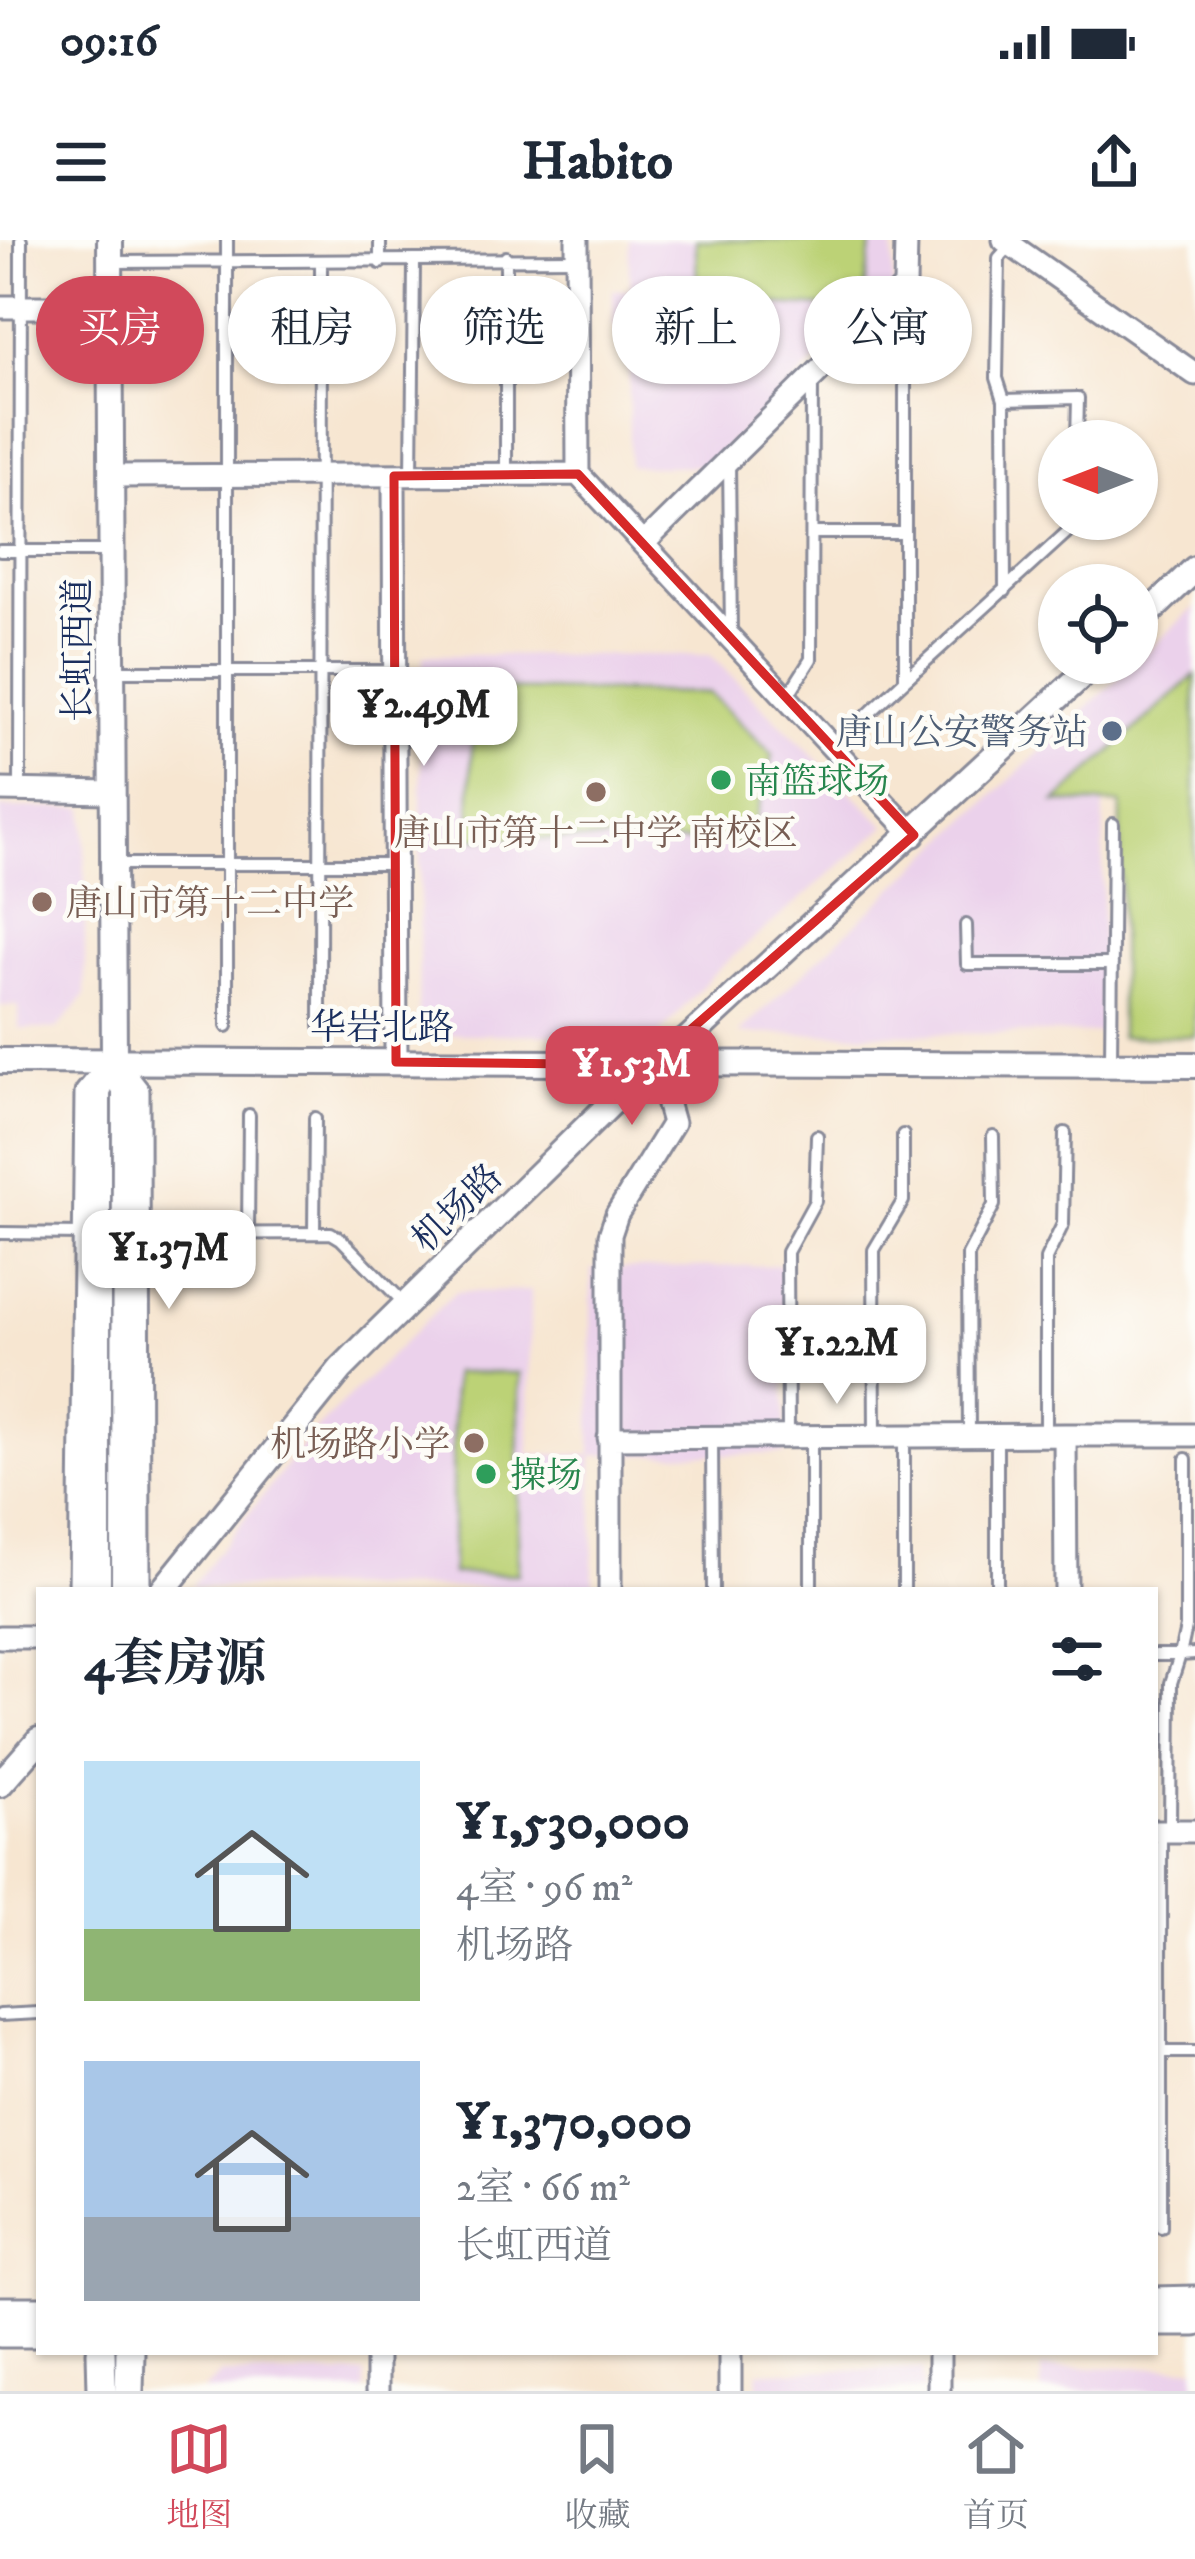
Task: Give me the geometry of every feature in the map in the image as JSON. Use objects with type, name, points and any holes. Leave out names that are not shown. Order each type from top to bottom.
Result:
[{"type":"main road","points":[[1158,2301],[1195,2300]]},
{"type":"main road","points":[[0,2311],[36,2311]]},
{"type":"main road","points":[[1158,2322],[1195,2322]]},
{"type":"main road","points":[[0,2332],[36,2332]]},
{"type":"main road","points":[[100,2355],[102,2391]]},
{"type":"main road","points":[[129,2391],[130,2355]]},
{"type":"street","points":[[905,276],[906,240]]},
{"type":"street","points":[[1010,242],[1195,374]]},
{"type":"street","points":[[577,249],[578,474],[914,835]]},
{"type":"street","name":"长虹西道","points":[[110,384],[114,1060],[124,1091],[124,1587]]},
{"type":"street","points":[[644,543],[805,384]]},
{"type":"street","points":[[111,476],[578,474]]},
{"type":"street","points":[[396,1062],[395,670],[403,476]]},
{"type":"street","points":[[1158,604],[1195,569]]},
{"type":"street","name":"机场路","points":[[165,1587],[341,1369],[650,1065],[687,1040],[1073,684]]},
{"type":"street","points":[[10,790],[112,792]]},
{"type":"street","points":[[80,1587],[86,1093],[114,1060],[138,1091],[139,1587]]},
{"type":"street","name":"长虹西道","points":[[98,1587],[98,1092],[114,1060]]},
{"type":"street","name":"华岩北路","points":[[0,1061],[1195,1065]]},
{"type":"street","points":[[610,1587],[610,1235],[616,1214],[673,1123],[650,1065]]},
{"type":"street","points":[[1056,1435],[1066,1587]]},
{"type":"street","points":[[610,1438],[1195,1435]]},
{"type":"street","points":[[0,1637],[36,1637]]},
{"type":"street","points":[[0,1784],[36,1743]]},
{"type":"street","points":[[1162,1831],[1195,1831]]},
{"type":"street","points":[[377,2355],[377,2391]]},
{"type":"street","points":[[730,2355],[730,2391]]},
{"type":"street","points":[[939,2355],[939,2391]]},
{"type":"lane","points":[[10,790],[21,551],[10,307],[21,240]]},
{"type":"lane","points":[[227,240],[227,1026]]},
{"type":"lane","points":[[380,240],[380,262]]},
{"type":"lane","points":[[1005,591],[1004,400],[997,378],[999,258],[1010,242]]},
{"type":"lane","points":[[110,251],[227,262],[321,263],[506,257],[577,249]]},
{"type":"lane","points":[[506,257],[506,474]]},
{"type":"lane","points":[[403,476],[413,262]]},
{"type":"lane","points":[[320,1026],[321,263]]},
{"type":"lane","points":[[787,697],[811,659],[812,384]]},
{"type":"lane","points":[[905,384],[905,680]]},
{"type":"lane","points":[[1004,400],[1078,398],[1077,420]]},
{"type":"lane","points":[[729,461],[730,636]]},
{"type":"lane","points":[[812,533],[904,533]]},
{"type":"lane","points":[[832,747],[1059,540]]},
{"type":"lane","points":[[0,551],[112,551]]},
{"type":"lane","points":[[112,671],[395,670]]},
{"type":"lane","points":[[1111,1065],[1113,824]]},
{"type":"lane","points":[[113,864],[395,864]]},
{"type":"lane","points":[[966,925],[967,964],[1112,964]]},
{"type":"lane","points":[[248,1233],[249,1115]]},
{"type":"lane","points":[[314,1118],[314,1233]]},
{"type":"lane","points":[[1056,1435],[1046,1259],[1064,1224],[1065,1133]]},
{"type":"lane","points":[[874,1436],[874,1250],[904,1201],[904,1135]]},
{"type":"lane","points":[[811,1587],[787,1252],[814,1201],[817,1136]]},
{"type":"lane","points":[[969,1436],[968,1256],[994,1205],[993,1136]]},
{"type":"lane","points":[[0,1233],[82,1234]]},
{"type":"lane","points":[[141,1234],[331,1233],[406,1306]]},
{"type":"lane","points":[[712,1436],[713,1587]]},
{"type":"lane","points":[[904,1436],[904,1587]]},
{"type":"lane","points":[[997,1587],[998,1436]]},
{"type":"lane","points":[[1161,2227],[1162,1831],[1171,1683],[1186,1627],[1186,1459]]},
{"type":"lane","points":[[1158,1655],[1195,1654]]},
{"type":"lane","points":[[0,2015],[36,2013]]},
{"type":"lane","points":[[1158,2052],[1195,2052]]},
{"type":"highlighted area","points":[[578,474],[914,835],[650,1065],[396,1062],[394,476]]},
{"type":"shaded area","points":[[629,240],[893,240],[893,276],[804,276],[804,373],[706,466],[629,466],[629,384],[780,384],[780,276],[629,276]]},
{"type":"shaded area","points":[[1195,607],[1195,675],[1057,801],[1104,803],[1100,1033],[738,1034],[1113,684],[1158,684],[1158,642]]},
{"type":"shaded area","name":"唐山市第十二中学 南校区","points":[[423,655],[710,655],[886,826],[715,972],[659,1035],[418,1034]]},
{"type":"shaded area","name":"唐山市第十二中学","points":[[0,808],[85,808],[85,996],[57,1029],[19,1029],[19,1006],[0,1006]]},
{"type":"shaded area","points":[[785,1265],[785,1454],[593,1455],[593,1587],[191,1587],[313,1432],[455,1292],[530,1291],[529,1454],[591,1455],[591,1269]]},
{"type":"shaded area","points":[[1195,2367],[1195,2391],[1041,2391],[1041,2368]]},
{"type":"shaded area","points":[[923,2369],[923,2391],[758,2391],[758,2371]]},
{"type":"shaded area","points":[[221,2374],[365,2374],[365,2391],[203,2391]]},
{"type":"green space","points":[[696,240],[872,240],[867,276],[804,276],[804,306],[780,305],[780,276],[697,276]]},
{"type":"green space","points":[[1195,675],[1195,1036],[1120,1037],[1121,804],[1056,802]]},
{"type":"green space","points":[[473,689],[709,693],[773,755],[749,843],[470,838]]},
{"type":"green space","name":"操场","points":[[453,1373],[519,1373],[518,1574],[452,1574]]},
{"type":"place","name":"唐山公安警务站","points":[[1112,731]]},
{"type":"place","name":"南篮球场","points":[[721,780]]},
{"type":"place","name":"唐山市第十二中学 南校区","points":[[596,792]]},
{"type":"place","name":"唐山市第十二中学","points":[[42,902]]},
{"type":"place","name":"机场路小学","points":[[474,1443]]},
{"type":"place","name":"操场","points":[[486,1474]]}]
